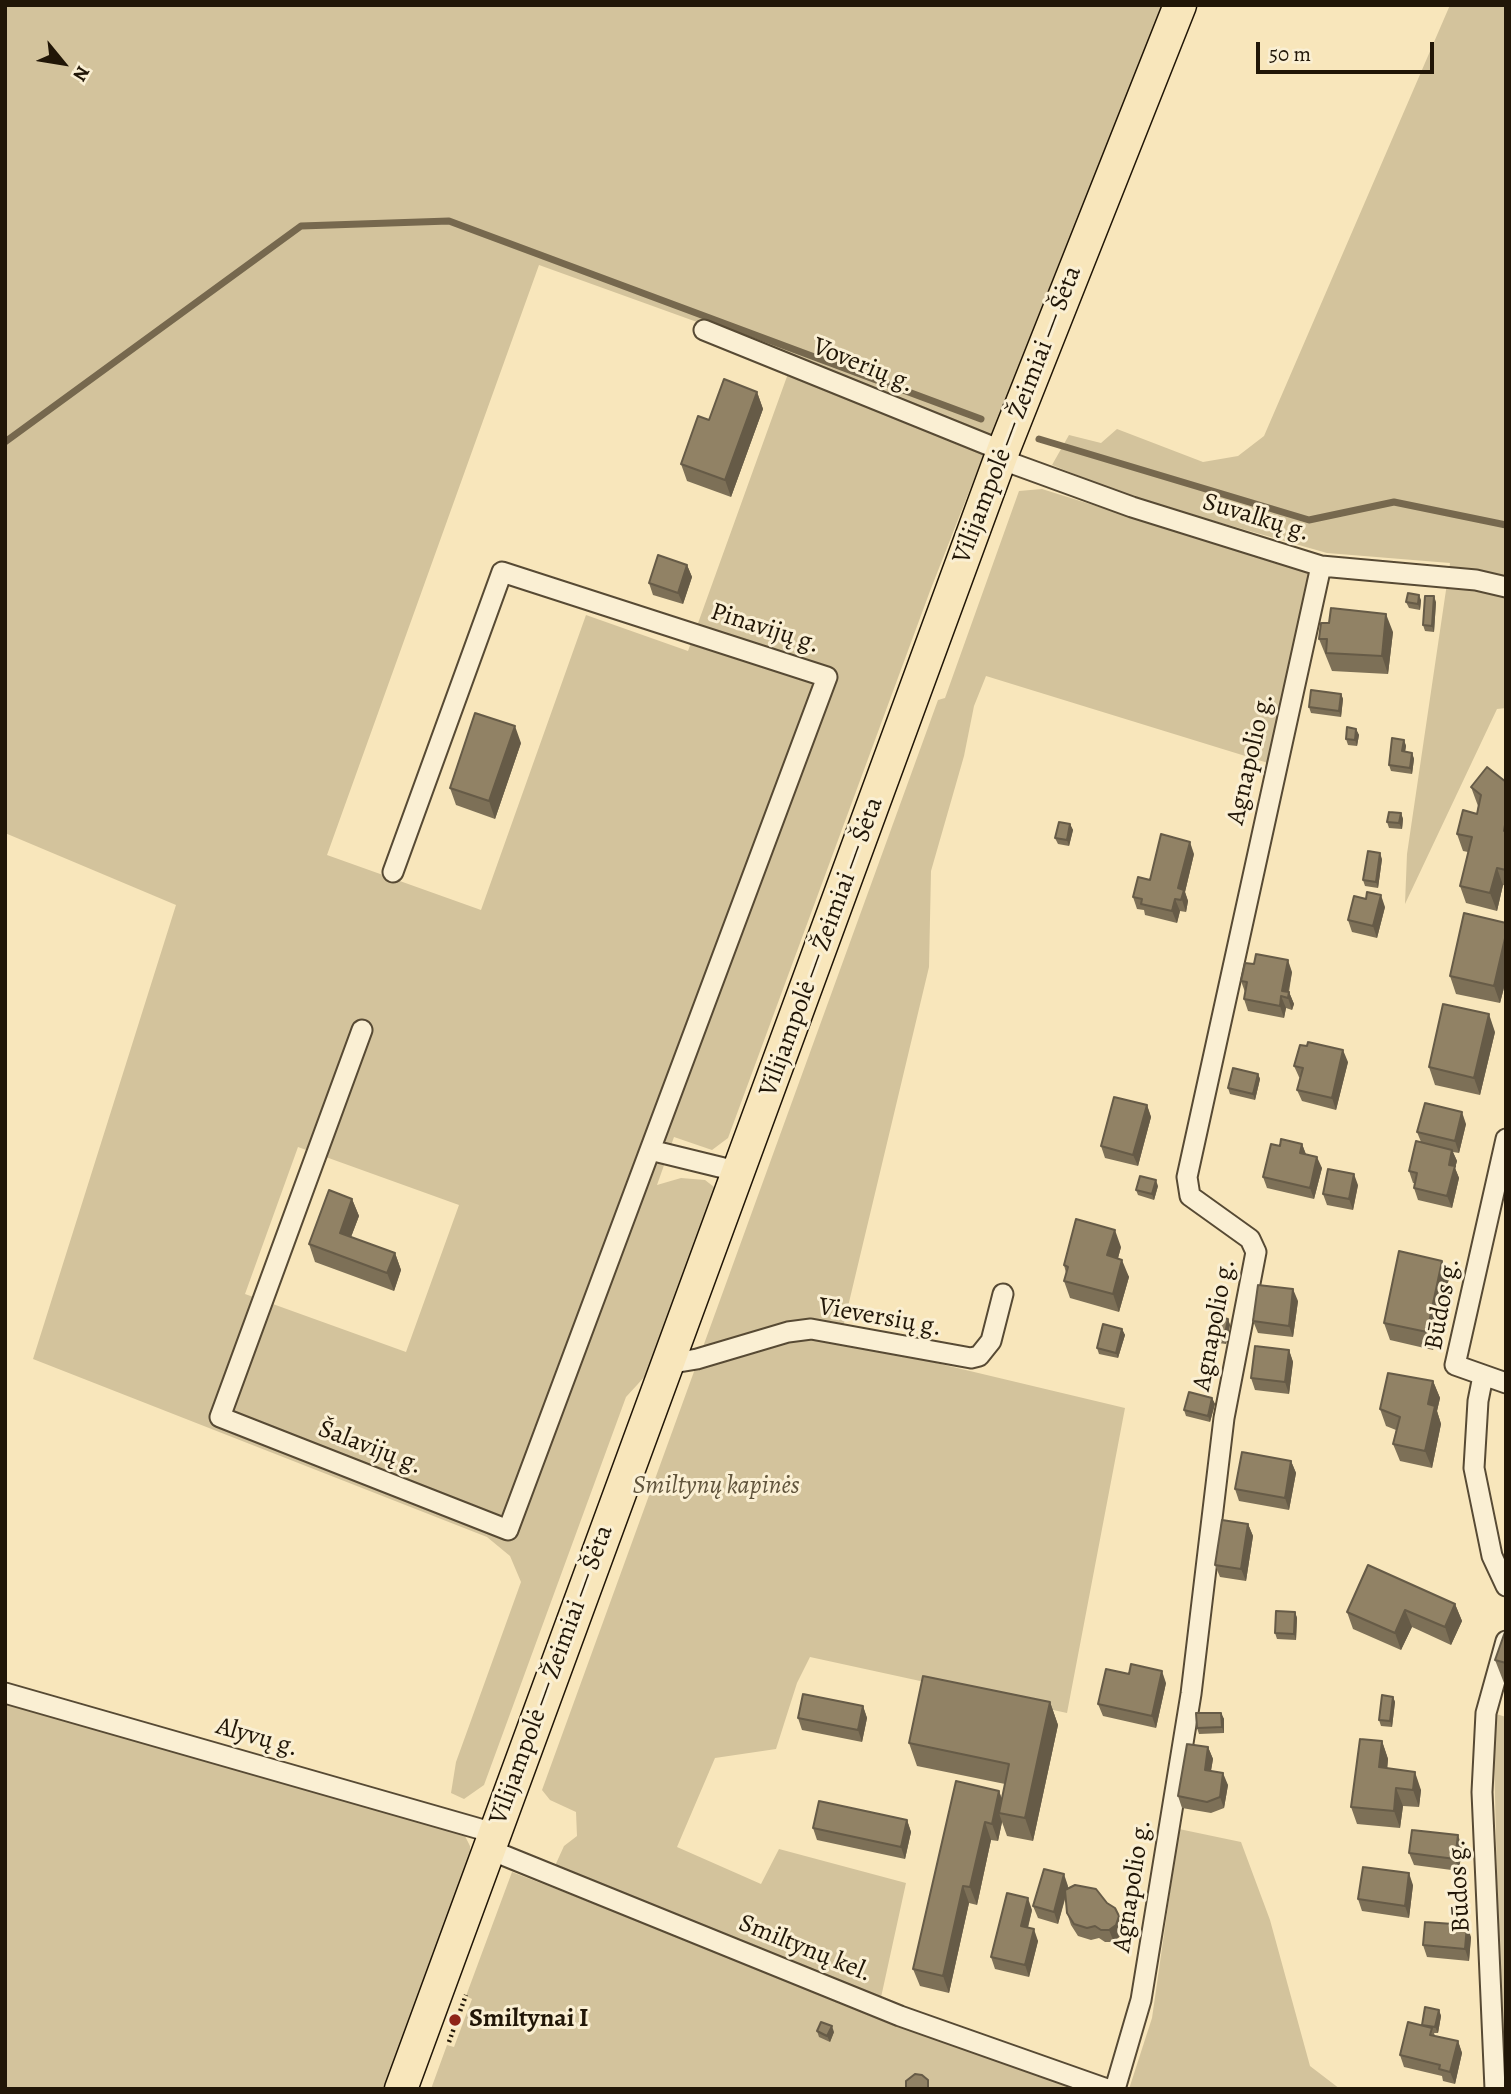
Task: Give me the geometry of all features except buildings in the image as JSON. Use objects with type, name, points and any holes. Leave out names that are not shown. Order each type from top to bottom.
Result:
[{"type":"main road","name":"Vilijampolė — Žeimiai — Šėta","points":[[401,2089],[740,1172],[1001,455],[1180,5]]},
{"type":"street","name":"Voverių g.","points":[[704,330],[1001,455]]},
{"type":"street","name":"Suvalkų g.","points":[[1001,455],[1132,507],[1321,566],[1476,580],[1506,587]]},
{"type":"street","name":"Agnapolio g.","points":[[1115,2089],[1142,2000],[1191,1694],[1224,1418],[1256,1252],[1250,1239],[1190,1196],[1187,1177],[1321,566]]},
{"type":"street","name":"Pinavijų g.","points":[[393,872],[502,572],[827,677],[650,1150]]},
{"type":"street","name":"Šalavijų g.","points":[[362,1030],[220,1417],[508,1530],[650,1150]]},
{"type":"street","name":"Būdos g.","points":[[1483,1376],[1455,1366],[1506,1139]]},
{"type":"street","points":[[650,1150],[740,1172]]},
{"type":"street","name":"Vieversių g.","points":[[667,1364],[697,1359],[788,1332],[811,1329],[971,1358],[979,1356],[991,1341],[1003,1294]]},
{"type":"street","points":[[1506,1383],[1483,1376],[1478,1401],[1474,1468],[1492,1556],[1506,1586]]},
{"type":"street","name":"Būdos g.","points":[[1495,2089],[1482,1792],[1486,1713],[1506,1641]]},
{"type":"street","name":"Alyvų g.","points":[[5,1693],[491,1841]]},
{"type":"street","name":"Smiltynų kel.","points":[[491,1841],[900,2015],[1107,2089]]},
{"type":"green space","points":[[5,5],[1166,5],[1059,263],[930,591],[728,1138],[712,1150],[674,1137],[657,1185],[681,1178],[705,1180],[718,1190],[648,1373],[626,1397],[484,1785],[464,1799],[451,1793],[456,1762],[521,1582],[510,1556],[487,1537],[33,1359],[176,905],[5,833]],"holes":[[[539,265],[794,357],[688,651],[586,615],[481,910],[327,855]],[[298,1147],[459,1205],[406,1352],[245,1294]]]},
{"type":"green space","points":[[1450,5],[1506,5],[1506,708],[1497,709],[1405,904],[1407,854],[1450,563],[1327,553],[1133,498],[1052,465],[1069,435],[1101,443],[1117,429],[1203,462],[1238,456],[1264,436]]},
{"type":"green space","name":"Smiltynų kapinės","points":[[1042,489],[1313,574],[1268,763],[986,676],[974,706],[964,756],[931,871],[929,967],[840,1340],[1125,1408],[1067,1713],[810,1657],[797,1683],[776,1749],[715,1758],[677,1847],[761,1884],[779,1849],[906,1883],[880,2002],[554,1868],[564,1846],[577,1836],[576,1812],[550,1800],[542,1790],[938,700],[945,698],[1019,491]]},
{"type":"green space","points":[[5,1702],[464,1834],[470,1846],[470,1863],[385,2089],[5,2089]]},
{"type":"green space","points":[[1493,1713],[1506,1717],[1506,2089],[1502,2089]]},
{"type":"green space","points":[[1179,1829],[1241,1842],[1270,1920],[1310,2066],[1340,2089],[1129,2089],[1152,2018]]},
{"type":"green space","points":[[512,1872],[917,2028],[981,2056],[1080,2089],[431,2089],[447,2045],[454,2047],[472,1999],[466,1996]]},
{"type":"waterway","points":[[5,442],[301,226],[449,221],[981,419]]},
{"type":"waterway","points":[[1039,439],[1309,520],[1394,502],[1506,525]]},
{"type":"place","name":"Smiltynai I","points":[[455,2020]]}]
